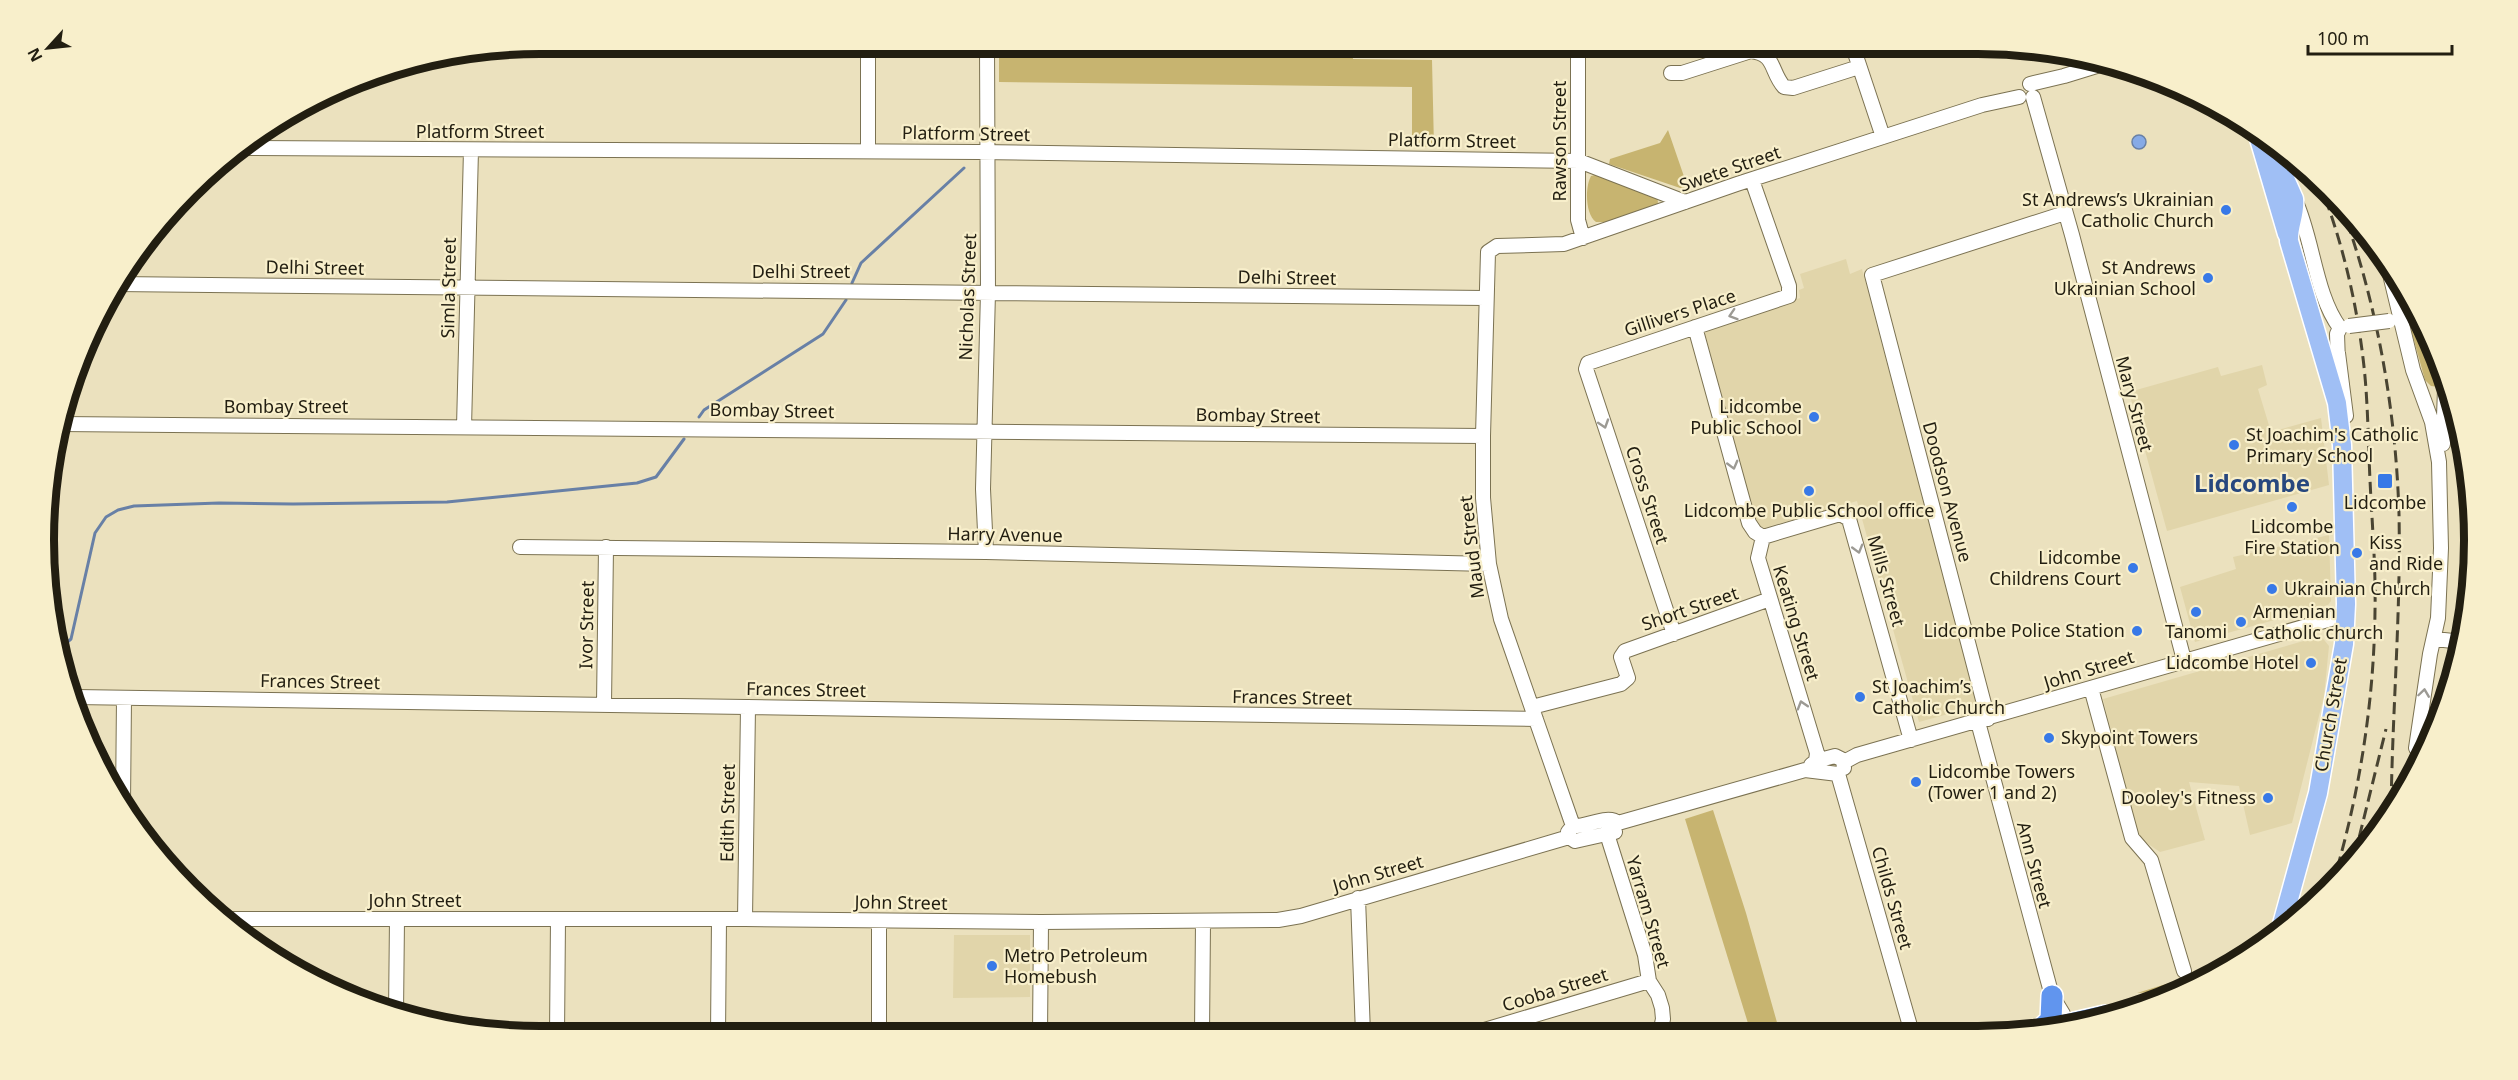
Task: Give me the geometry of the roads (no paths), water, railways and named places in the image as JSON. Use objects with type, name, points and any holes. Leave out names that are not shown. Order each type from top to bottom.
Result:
[{"type":"highway","points":[[2050,1021],[2058,1005]]},
{"type":"main road","points":[[2264,147],[2310,318],[2334,393],[2331,403],[2342,481]]},
{"type":"main road","points":[[2267,149],[2293,206],[2289,225],[2289,241]]},
{"type":"main road","points":[[2310,318],[2331,439],[2342,481]]},
{"type":"main road","name":"Church Street","points":[[2284,917],[2318,793],[2344,644],[2342,481]]},
{"type":"street","points":[[868,54],[868,151]]},
{"type":"street","name":"Nicholas Street","points":[[986,552],[983,489],[988,292],[987,54]]},
{"type":"street","name":"Rawson Street","points":[[1578,54],[1578,220],[1584,238]]},
{"type":"street","points":[[1671,74],[1682,73],[1742,54]]},
{"type":"street","points":[[1764,54],[1771,60],[1777,79],[1784,87],[1793,88],[1859,67]]},
{"type":"street","points":[[1855,54],[1883,137]]},
{"type":"street","name":"Swete Street","points":[[1488,252],[1497,246],[1564,244],[1584,238],[1883,137],[2026,93],[2064,76],[2091,68]]},
{"type":"street","name":"Mary Street","points":[[2026,93],[2065,213],[2184,660]]},
{"type":"street","name":"Platform Street","points":[[252,148],[988,152],[1579,161],[1685,202]]},
{"type":"street","name":"Simla Street","points":[[464,427],[471,150]]},
{"type":"street","name":"Gillivers Place","points":[[1586,369],[1588,363],[1789,296],[1789,286],[1752,180]]},
{"type":"street","points":[[2293,206],[2329,309],[2344,327]]},
{"type":"street","name":"Doodson Avenue","points":[[1983,720],[1872,275],[2065,213]]},
{"type":"street","name":"Maud Street","points":[[1488,252],[1485,298],[1483,498],[1489,564],[1495,600],[1534,713],[1571,832]]},
{"type":"street","points":[[2389,282],[2394,320],[2434,430],[2441,503]]},
{"type":"street","name":"Delhi Street","points":[[127,284],[1485,298]]},
{"type":"street","points":[[2334,393],[2338,383],[2337,334],[2344,327],[2394,320]]},
{"type":"street","points":[[1695,327],[1749,523],[1755,532],[1763,537]]},
{"type":"street","points":[[2338,353],[2346,406],[2348,461],[2342,481]]},
{"type":"street","name":"Cross Street","points":[[1586,369],[1674,633]]},
{"type":"street","points":[[2413,370],[2428,390],[2441,394]]},
{"type":"street","points":[[2424,398],[2433,405],[2443,399]]},
{"type":"street","points":[[2416,748],[2430,654],[2438,618],[2441,503],[2447,414]]},
{"type":"street","name":"Bombay Street","points":[[68,424],[1483,436]]},
{"type":"street","name":"Mills Street","points":[[1763,537],[1840,514],[1849,519],[1911,740]]},
{"type":"street","name":"Keating Street","points":[[1763,537],[1758,558],[1817,753],[1823,759]]},
{"type":"street","name":"Harry Avenue","points":[[520,547],[986,552],[1489,564]]},
{"type":"street","name":"Ivor Street","points":[[604,704],[606,547]]},
{"type":"street","name":"Short Street","points":[[1622,652],[1770,599]]},
{"type":"street","name":"John Street","points":[[243,925],[397,919],[1041,922],[1278,920],[1300,916],[1571,832],[1583,826],[1610,819],[1618,823],[1805,770],[1837,769],[1857,755],[2345,615]]},
{"type":"street","points":[[2435,639],[2453,641]]},
{"type":"street","name":"Frances Street","points":[[80,697],[748,707],[1534,713],[1625,682],[1628,676],[1622,652]]},
{"type":"street","points":[[2091,688],[2133,838],[2151,861],[2184,971]]},
{"type":"street","points":[[123,790],[124,698]]},
{"type":"street","name":"Edith Street","points":[[745,919],[748,707]]},
{"type":"street","name":"Ann Street","points":[[1983,720],[2058,1005]]},
{"type":"street","points":[[1823,759],[1838,756],[1837,769]]},
{"type":"street","name":"John Street","points":[[1805,770],[1823,759]]},
{"type":"street","name":"Childs Street","points":[[1837,769],[1910,1026]]},
{"type":"street","points":[[1571,832],[1575,841],[1617,830],[1618,823]]},
{"type":"street","name":"Yarram Street","points":[[1607,834],[1645,955],[1649,981],[1658,995],[1662,1008],[1662,1026]]},
{"type":"street","points":[[1358,898],[1363,1026]]},
{"type":"street","points":[[396,1004],[397,919]]},
{"type":"street","points":[[557,1026],[558,919]]},
{"type":"street","points":[[718,1026],[719,919]]},
{"type":"street","points":[[879,921],[879,1026]]},
{"type":"street","points":[[1202,1026],[1203,921]]},
{"type":"street","points":[[1040,1026],[1041,922]]},
{"type":"street","name":"Cooba Street","points":[[1498,1026],[1649,981]]},
{"type":"water","points":[[2136,135],[2142,135],[2146,142],[2142,149],[2136,149],[2132,145],[2132,139]]},
{"type":"waterway","points":[[852,283],[861,263],[964,168]]},
{"type":"waterway","points":[[699,417],[704,410],[823,334],[846,300]]},
{"type":"waterway","points":[[65,644],[71,639],[95,533],[106,517],[118,510],[134,506],[219,503],[447,502],[637,483],[656,477],[684,439]]},
{"type":"railway","points":[[2326,201],[2341,246],[2352,291],[2365,373],[2375,579],[2372,678],[2364,745],[2352,811],[2338,866]]},
{"type":"railway","points":[[2348,226],[2365,280],[2382,357],[2394,436],[2397,475],[2399,589],[2392,795]]},
{"type":"railway","points":[[2358,843],[2386,729]]},
{"type":"place","name":"St Andrews’s Ukrainian Catholic Church","points":[[2226,210]]},
{"type":"place","name":"St Andrews Ukrainian School","points":[[2208,278]]},
{"type":"place","name":"Lidcombe Public School","points":[[1814,417]]},
{"type":"place","name":"St Joachim's Catholic Primary School","points":[[2234,445]]},
{"type":"place","name":"Lidcombe","points":[[2385,481]]},
{"type":"place","name":"Lidcombe Public School office","points":[[1809,491]]},
{"type":"place","name":"Lidcombe Fire Station","points":[[2292,507]]},
{"type":"place","name":"Kiss and Ride","points":[[2357,553]]},
{"type":"place","name":"Lidcombe Childrens Court","points":[[2133,568]]},
{"type":"place","name":"Ukrainian Church","points":[[2272,589]]},
{"type":"place","name":"Tanomi","points":[[2196,612]]},
{"type":"place","name":"Armenian Catholic church","points":[[2241,622]]},
{"type":"place","name":"Lidcombe Police Station","points":[[2137,631]]},
{"type":"place","name":"Lidcombe Hotel","points":[[2311,663]]},
{"type":"place","name":"St Joachim’s Catholic Church","points":[[1860,697]]},
{"type":"place","name":"Skypoint Towers","points":[[2049,738]]},
{"type":"place","name":"Lidcombe Towers (Tower 1 and 2)","points":[[1916,782]]},
{"type":"place","name":"Dooley's Fitness","points":[[2268,798]]},
{"type":"place","name":"Metro Petroleum Homebush","points":[[992,966]]},
{"type":"district","name":"Lidcombe","points":[[2252,484]]}]
